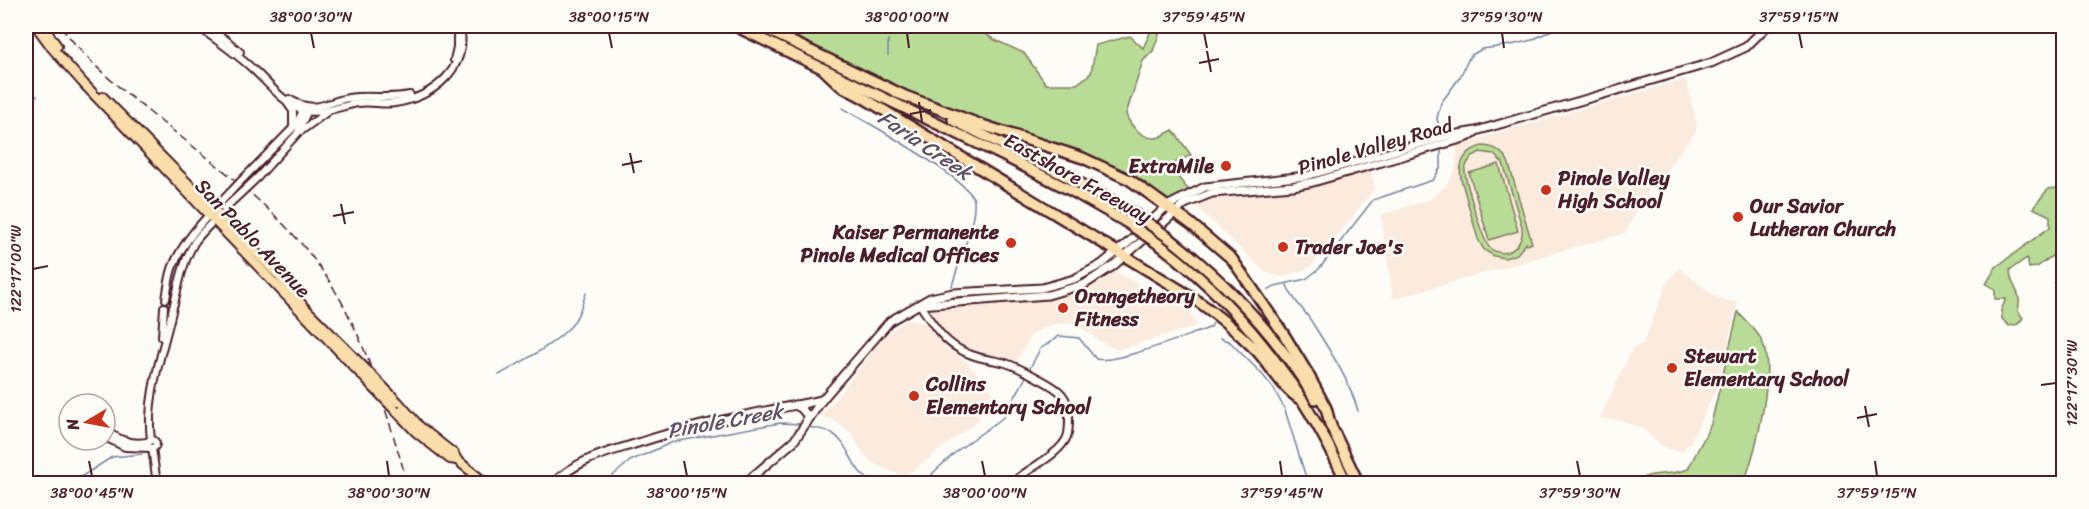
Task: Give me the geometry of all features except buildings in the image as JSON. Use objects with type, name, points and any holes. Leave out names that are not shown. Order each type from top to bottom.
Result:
[{"type":"highway","name":"Eastshore Freeway","points":[[735,26],[1072,191],[1126,222],[1160,245],[1204,281],[1241,319],[1285,372],[1336,459],[1347,483]]},
{"type":"highway","name":"Eastshore Freeway","points":[[759,26],[1076,181],[1132,212],[1168,237],[1236,297],[1266,330],[1294,367],[1331,427],[1359,483]]},
{"type":"highway","points":[[824,70],[841,86],[862,96],[1220,316],[1255,350],[1294,396],[1303,401]]},
{"type":"highway","points":[[897,93],[979,124],[1083,158],[1130,180],[1209,237],[1232,259],[1283,333],[1326,408],[1331,427]]},
{"type":"main road","name":"San Pablo Avenue","points":[[36,26],[84,84],[216,212]]},
{"type":"main road","name":"San Pablo Avenue","points":[[43,26],[56,45],[90,83],[278,275],[341,349],[397,406],[454,454],[457,460],[487,483]]},
{"type":"main road","name":"Pinole Valley Road","points":[[744,483],[794,441],[822,400],[890,321],[930,297],[953,293],[1053,286],[1089,272],[1120,254],[1195,191],[1212,185],[1306,177],[1433,144],[1711,63],[1746,47],[1767,26]]},
{"type":"main road","points":[[552,483],[583,461],[683,428],[822,400]]},
{"type":"main road","points":[[795,405],[807,415],[804,426]]},
{"type":"street","points":[[197,26],[236,54],[288,103],[295,118],[295,131]]},
{"type":"street","points":[[203,26],[225,39],[290,100],[306,109],[356,97],[395,98],[411,95],[431,87],[445,75],[453,62],[457,47],[458,26]]},
{"type":"street","points":[[288,103],[306,109],[329,110],[364,102],[394,103],[412,99],[433,90],[448,78],[457,63],[462,46],[458,26]]},
{"type":"street","points":[[162,344],[163,302],[166,299],[172,268],[196,229],[258,177],[295,131],[306,109]]},
{"type":"street","points":[[157,483],[151,444],[150,413],[162,344],[182,271],[190,251],[216,212],[250,172],[295,131],[329,110]]},
{"type":"street","points":[[166,299],[171,299],[173,305]]},
{"type":"street","points":[[164,306],[168,309],[173,305]]},
{"type":"street","points":[[920,305],[940,333],[958,348],[983,359],[1017,367],[1055,386],[1065,398],[1069,406],[1067,438],[1056,451],[1011,483]]},
{"type":"street","points":[[117,437],[125,441],[151,444]]},
{"type":"street","points":[[117,443],[125,447],[151,444]]},
{"type":"shaded area","name":"Pinole Valley High School","points":[[1686,79],[1697,125],[1695,133],[1643,199],[1625,233],[1393,299],[1381,215],[1430,199],[1445,187],[1455,170],[1456,145]]},
{"type":"shaded area","points":[[1371,170],[1375,188],[1330,245],[1309,268],[1282,277],[1266,273],[1194,204],[1215,195],[1310,187]]},
{"type":"shaded area","name":"Stewart Elementary School","points":[[1679,268],[1716,297],[1738,303],[1716,389],[1690,443],[1681,452],[1663,447],[1643,429],[1620,420],[1600,418],[1633,347],[1643,344],[1667,283]]},
{"type":"shaded area","points":[[1114,271],[1190,311],[1197,326],[1117,350],[1099,341],[1075,323],[1053,324],[1032,334],[1015,364],[969,353],[943,335],[927,310],[931,306],[1081,288]]},
{"type":"shaded area","name":"Collins Elementary School","points":[[908,319],[927,324],[944,346],[963,359],[988,384],[992,393],[979,420],[910,473],[900,475],[874,464],[849,431],[831,419],[819,416],[833,402],[886,334]]},
{"type":"green space","points":[[759,26],[973,26],[995,40],[1024,53],[1046,84],[1077,84],[1091,73],[1096,45],[1130,36],[1143,48],[1153,26],[1162,26],[1153,51],[1143,61],[1126,114],[1139,132],[1149,137],[1160,137],[1173,130],[1191,155],[1169,166],[1191,193],[1167,206],[1130,180],[897,93]]},
{"type":"green space","points":[[1486,146],[1494,148],[1508,161],[1532,243],[1527,245],[1526,243],[1517,254],[1505,258],[1494,256],[1484,250],[1478,239],[1461,179],[1462,162],[1476,148]],"holes":[[[1480,152],[1493,154],[1503,163],[1522,227],[1521,240],[1513,249],[1502,253],[1490,248],[1483,234],[1465,169],[1470,159]]]},
{"type":"green space","points":[[1499,164],[1518,231],[1489,240],[1469,173]]},
{"type":"green space","points":[[2063,183],[2063,279],[2055,273],[2059,270],[2060,261],[2052,256],[2037,267],[2029,268],[2027,258],[2010,270],[2019,298],[2018,311],[2023,318],[2018,324],[2009,326],[2002,319],[2001,310],[2006,299],[1995,299],[1995,289],[1986,284],[1996,267],[2050,227],[2050,216],[2033,208],[2048,189],[2057,188]]},
{"type":"green space","points":[[2063,279],[2063,286],[2055,283]]},
{"type":"green space","points":[[1738,312],[1762,341],[1767,372],[1759,432],[1744,483],[1634,483],[1646,476],[1688,469],[1711,424]]},
{"type":"waterway","name":"Faria Creek","points":[[886,26],[887,32]]},
{"type":"waterway","name":"Pinole Creek","points":[[1440,134],[1437,118],[1441,103],[1460,77],[1470,56],[1482,49],[1532,40],[1560,26]]},
{"type":"waterway","name":"Faria Creek","points":[[888,40],[888,55]]},
{"type":"waterway","points":[[26,95],[37,96]]},
{"type":"waterway","name":"Faria Creek","points":[[842,108],[916,152],[969,192],[974,201],[974,210],[952,286]]},
{"type":"waterway","name":"Pinole Creek","points":[[1268,290],[1275,286],[1306,279],[1319,269],[1373,200],[1433,180],[1441,167],[1441,148]]},
{"type":"waterway","points":[[1287,285],[1338,366],[1350,388],[1358,411]]},
{"type":"waterway","points":[[499,375],[563,334],[575,320],[586,293]]},
{"type":"waterway","name":"Pinole Creek","points":[[1029,370],[1040,349],[1059,336],[1079,338],[1096,359],[1118,358],[1165,344],[1211,327],[1213,323]]},
{"type":"waterway","points":[[1220,338],[1230,342],[1274,389],[1285,410],[1308,484]]},
{"type":"waterway","name":"Pinole Creek","points":[[925,484],[934,472],[958,450],[1004,417],[1027,375]]},
{"type":"waterway","name":"Pinole Creek","points":[[603,484],[630,461],[673,442],[780,423],[801,424]]},
{"type":"waterway","name":"Pinole Creek","points":[[809,427],[832,433],[839,438],[860,472],[875,484]]},
{"type":"waterway","points":[[70,484],[112,457],[142,454]]},
{"type":"railway","points":[[61,26],[90,61],[112,81],[264,206],[299,241],[320,268],[338,296],[367,356],[408,484]]},
{"type":"place","name":"ExtraMile","points":[[1226,166]]},
{"type":"place","name":"Pinole Valley High School","points":[[1546,190]]},
{"type":"place","name":"Our Savior Lutheran Church","points":[[1738,217]]},
{"type":"place","name":"Kaiser Permanente Pinole Medical Offices","points":[[1011,243]]},
{"type":"place","name":"Trader Joe's","points":[[1283,247]]},
{"type":"place","name":"Orangetheory Fitness","points":[[1063,308]]},
{"type":"place","name":"Stewart Elementary School","points":[[1672,368]]},
{"type":"place","name":"Collins Elementary School","points":[[914,396]]}]
